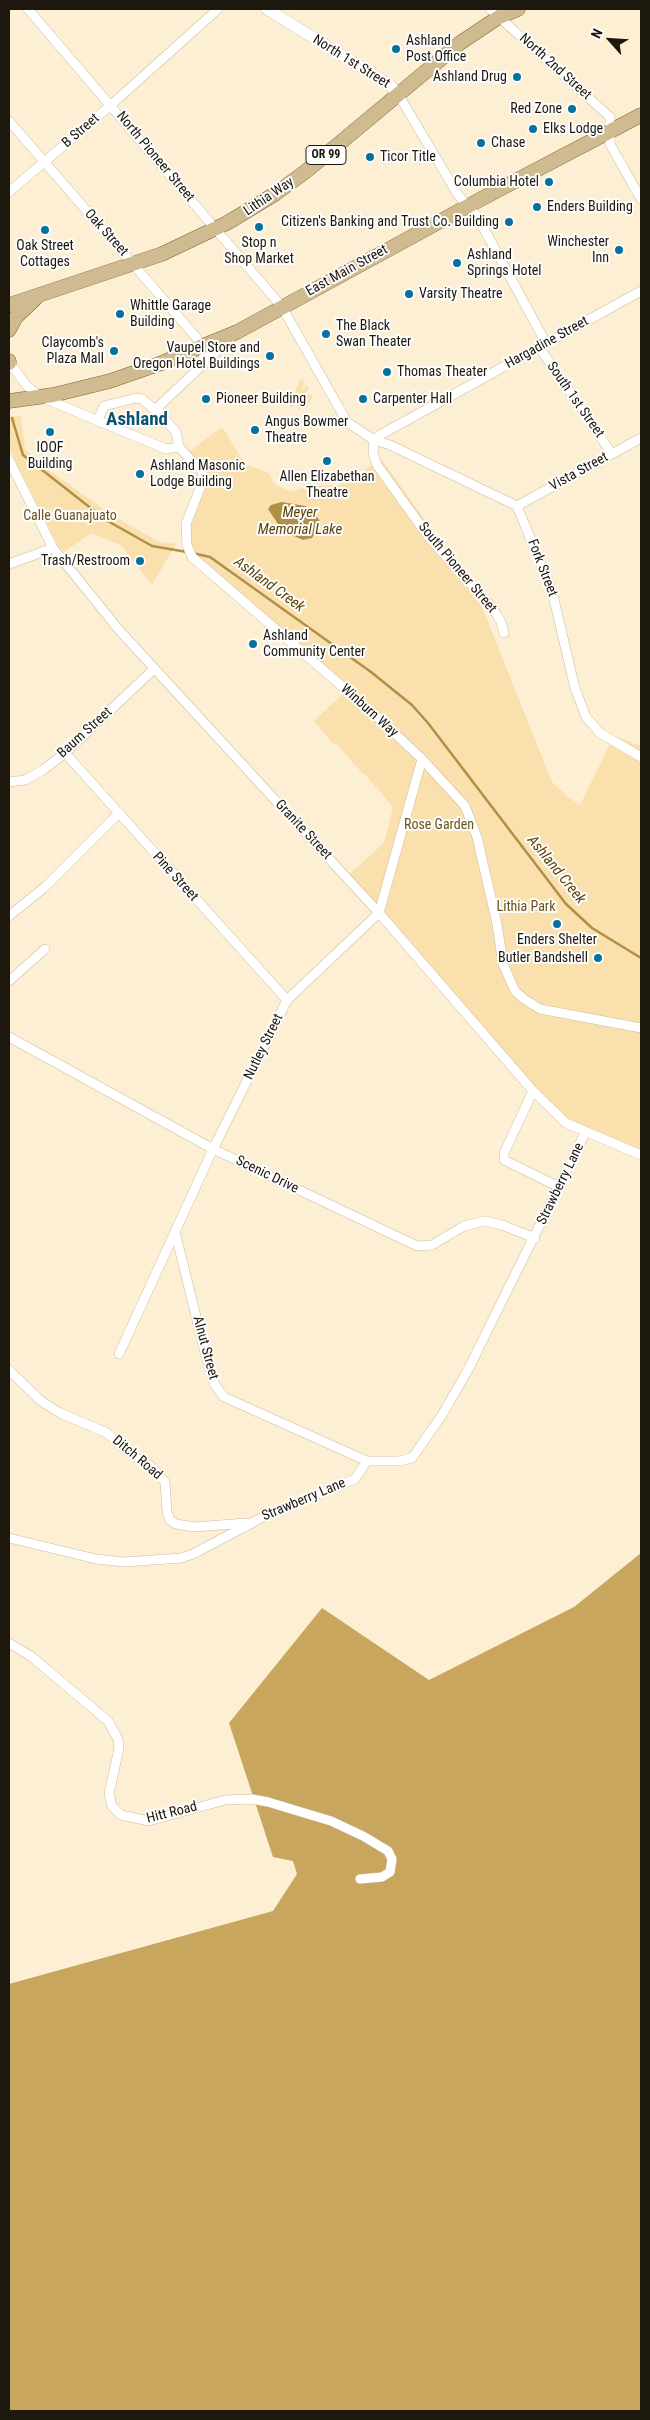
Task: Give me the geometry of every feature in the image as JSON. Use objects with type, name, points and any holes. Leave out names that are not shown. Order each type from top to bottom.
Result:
[{"type":"main road","name":"Lithia Way","points":[[9,305],[134,264],[191,242],[258,205],[304,172],[496,12],[518,9]]},
{"type":"main road","name":"East Main Street","points":[[13,401],[41,397],[110,381],[237,332],[468,206],[641,115]]},
{"type":"main road","points":[[9,330],[16,317],[38,296]]},
{"type":"street","name":"North Pioneer Street","points":[[28,9],[282,307]]},
{"type":"street","name":"B Street","points":[[9,192],[45,163],[218,9]]},
{"type":"street","name":"North 1st Street","points":[[267,9],[390,84],[398,94],[458,195],[468,206]]},
{"type":"street","name":"North 2nd Street","points":[[496,12],[608,114],[611,121],[610,144],[641,199]]},
{"type":"street","name":"Oak Street","points":[[9,121],[134,264],[196,337],[201,346]]},
{"type":"street","name":"South 1st Street","points":[[468,206],[477,216],[543,345],[612,454]]},
{"type":"street","name":"Hargadine Street","points":[[374,440],[380,434],[641,291]]},
{"type":"street","points":[[282,307],[347,422],[374,440],[390,445],[517,506]]},
{"type":"street","points":[[159,413],[159,404],[237,332]]},
{"type":"street","points":[[199,369],[204,360],[201,346]]},
{"type":"street","points":[[9,362],[27,386],[41,397],[166,449],[179,447]]},
{"type":"street","name":"Winburn Way","points":[[101,423],[98,417],[104,406],[136,398],[142,399],[159,413],[176,432],[179,447],[203,473],[202,483],[186,524],[188,549],[194,560],[373,713],[422,759],[465,806],[473,821],[497,924],[503,964],[515,991],[540,1009],[641,1028]]},
{"type":"street","name":"Vista Street","points":[[517,506],[641,438]]},
{"type":"street","name":"South Pioneer Street","points":[[374,440],[373,453],[377,465],[431,540],[492,607],[501,622],[504,633]]},
{"type":"street","name":"Granite Street","points":[[9,460],[53,548],[118,630],[379,913],[533,1092],[566,1124],[641,1156]]},
{"type":"street","name":"Fork Street","points":[[517,506],[552,591],[575,688],[586,717],[600,733],[641,757]]},
{"type":"street","points":[[9,564],[53,548]]},
{"type":"street","name":"Baum Street","points":[[9,782],[26,780],[65,753],[154,669]]},
{"type":"street","name":"Pine Street","points":[[65,753],[287,1000]]},
{"type":"street","points":[[379,913],[422,759]]},
{"type":"street","points":[[9,916],[45,887],[118,814]]},
{"type":"street","name":"Nutley Street","points":[[119,1354],[175,1231],[287,1000],[379,913]]},
{"type":"street","points":[[9,981],[46,949]]},
{"type":"street","name":"Scenic Drive","points":[[9,1037],[214,1149],[418,1246],[432,1245],[464,1226],[485,1221],[502,1224],[535,1238]]},
{"type":"street","points":[[533,1092],[504,1153],[504,1160],[559,1187]]},
{"type":"street","name":"Strawberry Lane","points":[[9,1538],[96,1559],[124,1562],[170,1560],[193,1554],[249,1523],[355,1479],[368,1461],[399,1461],[412,1458],[470,1368],[585,1133]]},
{"type":"street","name":"Alnut Street","points":[[175,1231],[206,1356],[218,1391],[235,1403],[368,1461]]},
{"type":"street","name":"Ditch Road","points":[[9,1370],[41,1401],[60,1413],[107,1433],[132,1456],[152,1467],[165,1482],[167,1512],[170,1520],[176,1524],[194,1527],[249,1523]]},
{"type":"street","name":"Hitt Road","points":[[9,1643],[32,1657],[108,1720],[118,1739],[119,1748],[119,1760],[110,1788],[110,1800],[116,1812],[127,1818],[149,1821],[209,1804],[238,1799],[260,1800],[305,1812],[363,1836],[388,1851],[392,1858],[390,1872],[382,1877],[360,1879]]},
{"type":"green space","points":[[300,379],[305,380],[302,391],[306,386],[309,387],[306,394],[313,396],[306,409],[302,405],[299,411],[297,405],[290,407]]},
{"type":"green space","name":"Calle Guanajuato","points":[[21,416],[25,448],[33,459],[109,513],[159,542],[176,544],[152,585],[121,545],[91,533],[64,552],[58,545],[9,448],[9,417]]},
{"type":"green space","name":"Lithia Park","points":[[222,427],[245,464],[269,473],[275,485],[291,491],[314,486],[340,485],[357,478],[368,467],[383,461],[477,594],[552,782],[567,796],[580,805],[614,736],[641,746],[641,1156],[566,1123],[346,877],[384,843],[393,807],[364,773],[336,743],[334,745],[314,721],[347,690],[192,557],[188,516],[202,483],[190,451]]},
{"type":"shaded area","points":[[641,1553],[641,2411],[9,2411],[9,1984],[273,1911],[297,1874],[293,1861],[273,1857],[229,1723],[322,1608],[429,1680],[574,1607]]},
{"type":"water","name":"Meyer Memorial Lake","points":[[282,502],[305,506],[314,512],[321,523],[312,538],[303,540],[285,532],[280,527],[268,509],[271,505]]},
{"type":"waterway","name":"Ashland Creek","points":[[12,418],[23,455],[106,520],[152,546],[187,552]]},
{"type":"waterway","name":"Ashland Creek","points":[[192,553],[210,557],[371,672],[412,705],[428,723],[566,904],[592,928],[641,958]]},
{"type":"place","name":"Ashland Post Office","points":[[396,49]]},
{"type":"place","name":"Ashland Drug","points":[[517,77]]},
{"type":"place","name":"Red Zone","points":[[572,109]]},
{"type":"place","name":"Elks Lodge","points":[[533,129]]},
{"type":"place","name":"Chase","points":[[481,143]]},
{"type":"place","name":"Ticor Title","points":[[370,157]]},
{"type":"place","name":"Columbia Hotel","points":[[549,182]]},
{"type":"place","name":"Enders Building","points":[[537,207]]},
{"type":"place","name":"Citizen's Banking and Trust Co. Building","points":[[509,222]]},
{"type":"place","name":"Stop n Shop Market","points":[[259,227]]},
{"type":"place","name":"Oak Street Cottages","points":[[45,230]]},
{"type":"place","name":"Winchester Inn","points":[[619,250]]},
{"type":"place","name":"Ashland Springs Hotel","points":[[457,263]]},
{"type":"place","name":"Varsity Theatre","points":[[409,294]]},
{"type":"place","name":"Whittle Garage Building","points":[[120,314]]},
{"type":"place","name":"The Black Swan Theater","points":[[326,334]]},
{"type":"place","name":"Claycomb's Plaza Mall","points":[[114,351]]},
{"type":"place","name":"Vaupel Store and Oregon Hotel Buildings","points":[[270,356]]},
{"type":"place","name":"Thomas Theater","points":[[387,372]]},
{"type":"place","name":"Pioneer Building","points":[[206,399]]},
{"type":"place","name":"Carpenter Hall","points":[[363,399]]},
{"type":"place","name":"Angus Bowmer Theatre","points":[[255,430]]},
{"type":"place","name":"IOOF Building","points":[[50,432]]},
{"type":"place","name":"Allen Elizabethan Theatre","points":[[327,461]]},
{"type":"place","name":"Ashland Masonic Lodge Building","points":[[140,474]]},
{"type":"place","name":"Trash/Restroom","points":[[140,561]]},
{"type":"place","name":"Ashland Community Center","points":[[253,644]]},
{"type":"place","name":"Enders Shelter","points":[[557,924]]},
{"type":"place","name":"Butler Bandshell","points":[[598,958]]},
{"type":"district","name":"Ashland","points":[[137,420]]},
{"type":"park label","name":"Rose Garden","points":[[439,825]]}]
